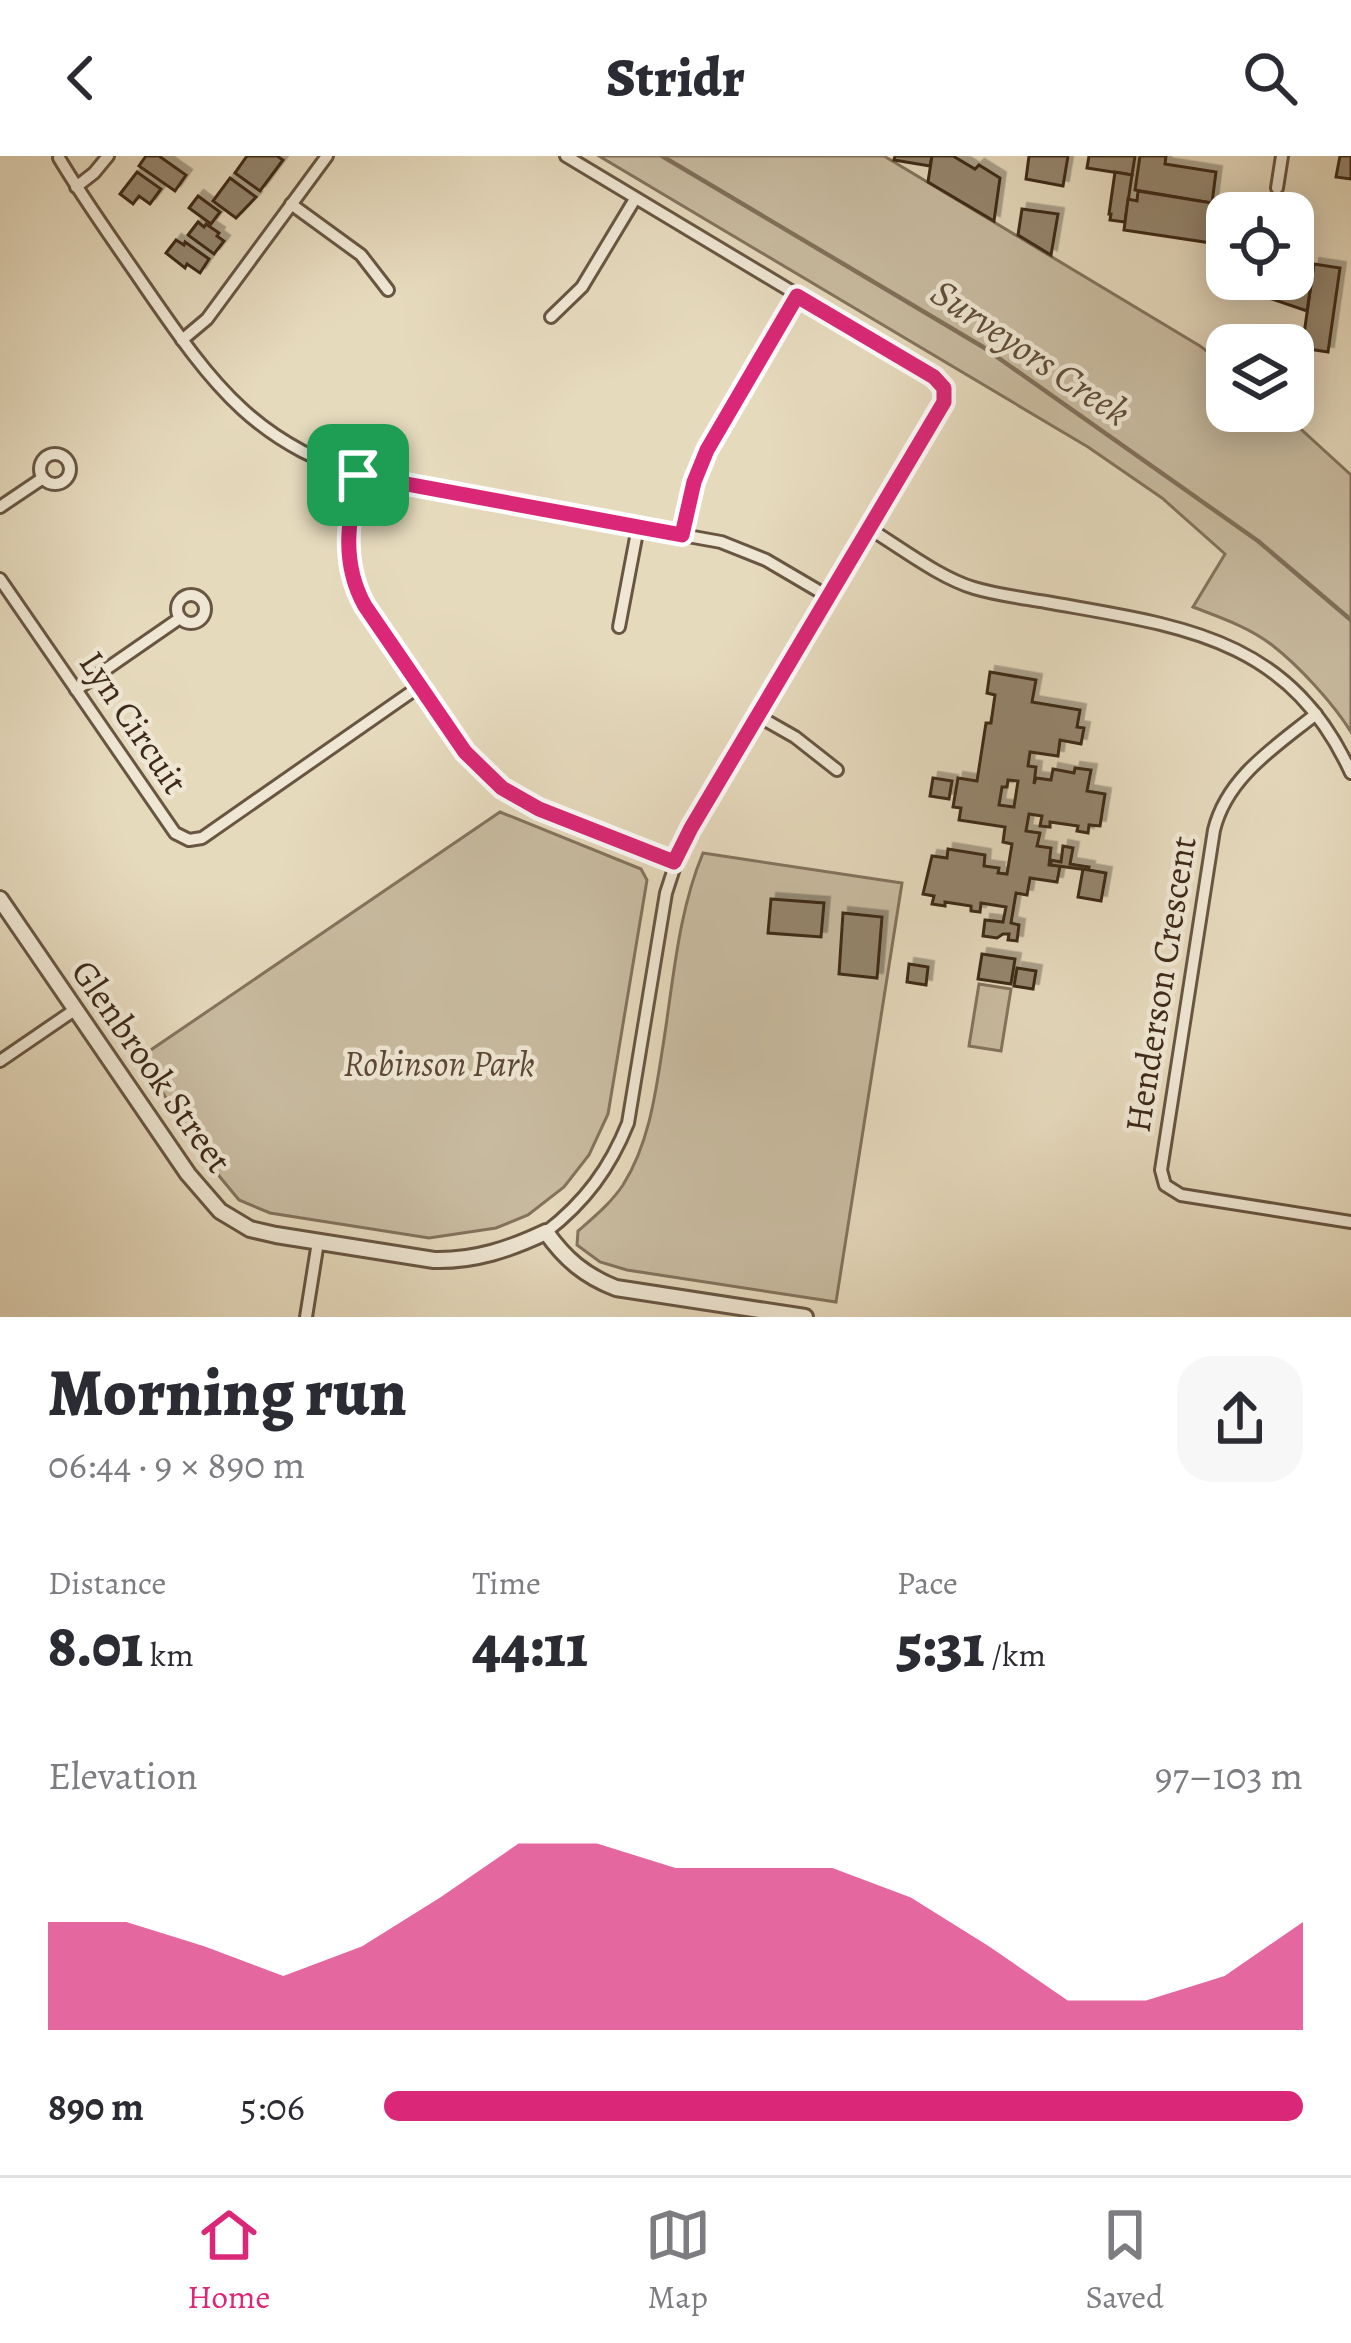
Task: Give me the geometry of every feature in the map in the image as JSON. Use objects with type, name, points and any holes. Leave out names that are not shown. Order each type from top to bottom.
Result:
[{"type":"street","points":[[76,187],[108,156]]},
{"type":"street","points":[[182,340],[207,319],[327,156]]},
{"type":"street","points":[[566,156],[797,296],[707,450],[682,535]]},
{"type":"street","points":[[1276,188],[1282,156]]},
{"type":"street","points":[[58,158],[208,376],[262,427],[308,455],[358,475],[745,550],[830,597]]},
{"type":"street","points":[[551,317],[582,287],[635,199]]},
{"type":"street","points":[[291,204],[361,255],[388,290]]},
{"type":"street","name":"Glenbrook Street","points":[[0,898],[211,1203],[250,1228],[446,1260],[503,1250],[546,1232],[594,1186],[628,1123],[674,862],[945,398],[944,388],[934,377],[797,296]]},
{"type":"street","points":[[358,475],[348,523],[350,567],[365,606],[465,752],[513,796],[674,862]]},
{"type":"street","points":[[0,507],[43,478]]},
{"type":"street","points":[[619,627],[638,526]]},
{"type":"street","points":[[870,529],[972,588],[1177,626],[1248,655],[1316,714],[1351,773]]},
{"type":"street","name":"Lyn Circuit","points":[[0,579],[175,833],[184,839],[194,840],[223,824],[420,686]]},
{"type":"street","points":[[76,690],[180,618]]},
{"type":"street","name":"Henderson Crescent","points":[[1316,714],[1245,774],[1220,810],[1161,1170],[1165,1184],[1181,1195],[1351,1222]]},
{"type":"street","points":[[758,716],[837,770]]},
{"type":"street","points":[[0,1061],[76,1009]]},
{"type":"street","points":[[546,1232],[572,1263],[616,1288],[806,1317]]},
{"type":"street","points":[[306,1317],[318,1242]]},
{"type":"green space","points":[[599,156],[884,156],[1206,350],[1206,432],[1304,432],[1351,475],[1351,732],[1315,686],[1272,645],[1193,607],[1225,554],[1162,498],[1088,447]]},
{"type":"green space","name":"Robinson Park","points":[[500,812],[641,869],[647,880],[608,1114],[589,1155],[564,1187],[528,1215],[496,1228],[429,1238],[270,1213],[239,1200],[139,1058]]},
{"type":"green space","points":[[703,853],[902,883],[836,1302],[627,1270],[600,1262],[577,1245],[578,1231],[623,1185],[644,1137],[682,926]]},
{"type":"green space","points":[[979,984],[1011,989],[1001,1051],[969,1046]]},
{"type":"building","points":[[146,156],[159,156],[186,175],[175,191],[139,166]]},
{"type":"building","points":[[247,156],[283,160],[260,191],[235,173]]},
{"type":"building","points":[[895,156],[932,156],[930,166],[894,160]]},
{"type":"building","points":[[932,156],[953,156],[1000,178],[994,221],[928,182]]},
{"type":"building","points":[[1029,156],[1068,156],[1063,186],[1026,179]]},
{"type":"building","points":[[1089,156],[1135,156],[1132,175],[1087,168]]},
{"type":"building","points":[[1140,156],[1166,156],[1165,164],[1216,172],[1213,192],[1206,192],[1206,202],[1135,190]]},
{"type":"building","points":[[1340,156],[1351,156],[1351,179],[1336,177]]},
{"type":"building","points":[[137,172],[161,189],[150,204],[139,196],[133,204],[120,194]]},
{"type":"building","points":[[1115,172],[1132,175],[1125,222],[1110,220]]},
{"type":"building","points":[[230,178],[256,197],[236,218],[213,201]]},
{"type":"building","points":[[1138,191],[1206,202],[1206,242],[1124,230],[1128,199],[1137,201]]},
{"type":"building","points":[[198,196],[220,212],[211,224],[189,208]]},
{"type":"building","points":[[1022,209],[1058,214],[1051,255],[1018,235]]},
{"type":"building","points":[[198,222],[224,241],[214,254],[188,235]]},
{"type":"building","points":[[176,240],[209,259],[200,273],[166,253]]},
{"type":"building","points":[[1314,264],[1340,268],[1328,352],[1314,350],[1314,324],[1305,324],[1309,300],[1314,300]]},
{"type":"building","points":[[1275,300],[1309,300],[1307,311]]},
{"type":"building","points":[[990,672],[1036,680],[1032,702],[1080,710],[1081,744],[1060,740],[1058,756],[1030,752],[1028,766],[1036,767],[1034,784],[1036,778],[1051,780],[1053,769],[1091,770],[1087,791],[1105,794],[1100,826],[1089,825],[1088,833],[1077,831],[1078,826],[1050,822],[1050,827],[1040,826],[1042,816],[1029,814],[1026,831],[1040,833],[1037,846],[1051,848],[1049,865],[1060,866],[1057,882],[1030,878],[1027,895],[1016,893],[1011,923],[1019,925],[1017,941],[1008,940],[1009,934],[983,936],[985,920],[1003,922],[1006,907],[981,903],[980,912],[971,911],[971,906],[932,904],[934,896],[923,894],[932,856],[947,858],[948,849],[985,855],[984,866],[1007,874],[1012,844],[1003,842],[1005,827],[959,820],[961,808],[953,807],[958,778],[977,781],[995,695],[987,693]],"holes":[[[1008,780],[1018,781],[1014,807],[999,805],[1002,787],[1007,787]]]},
{"type":"building","points":[[933,778],[952,781],[949,799],[930,796]]},
{"type":"building","points":[[1063,846],[1073,848],[1070,864],[1088,870],[1051,865],[1051,860],[1061,862]]},
{"type":"building","points":[[1083,869],[1106,873],[1101,901],[1078,897]]},
{"type":"building","points":[[771,899],[824,903],[821,937],[768,933]]},
{"type":"building","points":[[843,913],[882,917],[877,978],[839,974]]},
{"type":"building","points":[[982,954],[1015,959],[1011,984],[978,979]]},
{"type":"building","points":[[909,964],[928,967],[926,985],[907,982]]},
{"type":"building","points":[[1017,968],[1036,971],[1033,989],[1014,986]]},
{"type":"waterway","name":"Surveyors Creek","points":[[662,156],[983,347],[1258,541],[1351,620]]},
{"type":"route","points":[[797,296],[934,377],[945,393],[941,410],[674,862],[525,803],[465,752],[356,588],[347,534],[358,475],[682,535],[698,468],[797,296]]}]
